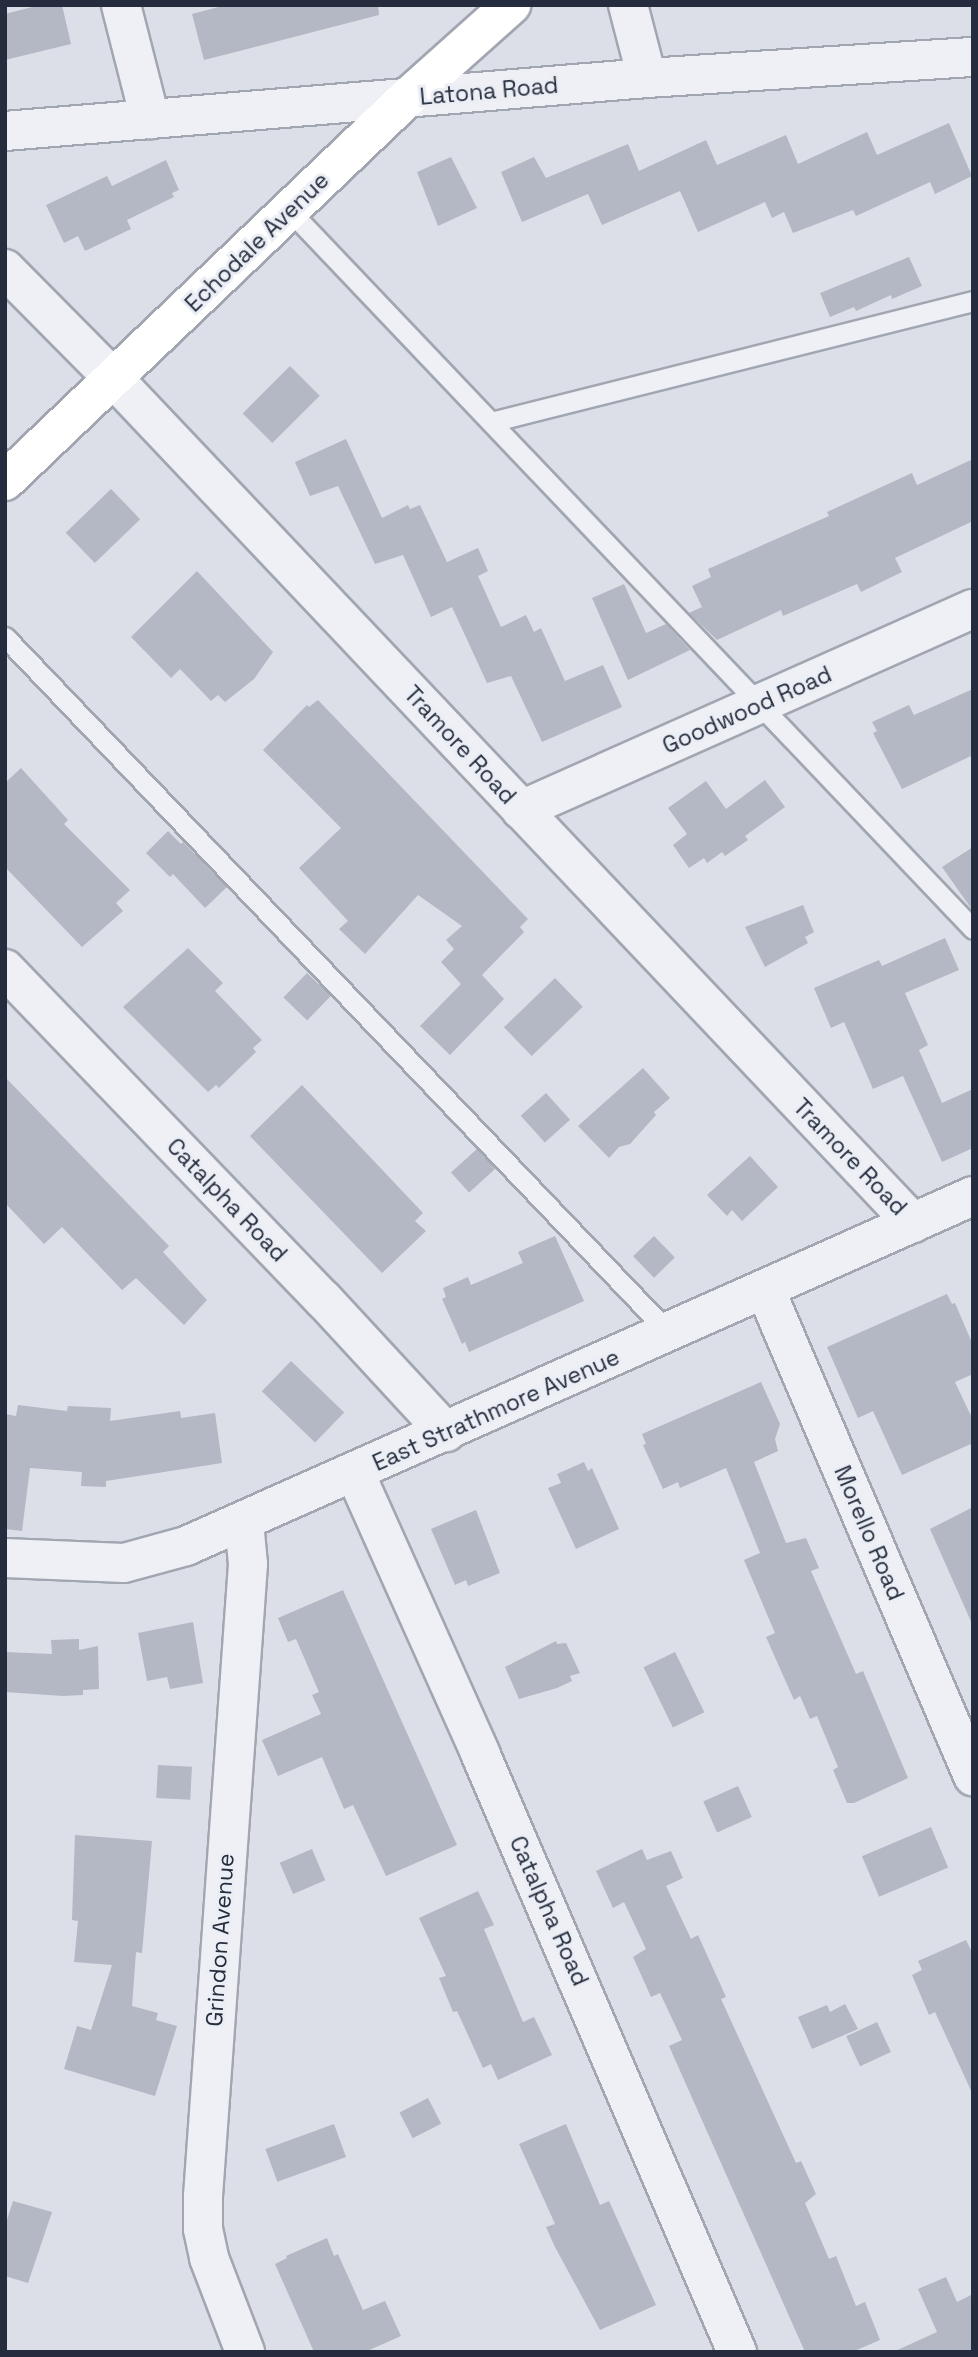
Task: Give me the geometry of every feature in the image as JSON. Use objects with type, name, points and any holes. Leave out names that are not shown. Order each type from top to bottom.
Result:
[{"type":"main road","name":"Echodale Avenue","points":[[5,481],[115,380],[407,98],[511,5]]},
{"type":"street","points":[[121,5],[149,119]]},
{"type":"street","points":[[628,5],[647,78]]},
{"type":"street","name":"Latona Road","points":[[5,131],[647,78],[973,57]]},
{"type":"street","name":"Tramore Road","points":[[5,269],[115,380],[913,1223]]},
{"type":"street","name":"Goodwood Road","points":[[521,810],[973,609]]},
{"type":"street","name":"Catalpha Road","points":[[5,969],[324,1300],[446,1432]]},
{"type":"street","name":"East Strathmore Avenue","points":[[5,1558],[124,1563],[154,1558],[355,1473],[973,1196]]},
{"type":"street","name":"Morello Road","points":[[765,1289],[973,1776]]},
{"type":"street","name":"Catalpha Road","points":[[355,1473],[513,1828],[737,2352]]},
{"type":"street","name":"Grindon Avenue","points":[[244,1522],[248,1564],[203,2196],[209,2258],[245,2352]]},
{"type":"lane","points":[[290,211],[973,929]]},
{"type":"lane","points":[[491,422],[973,300]]},
{"type":"lane","points":[[5,636],[669,1333]]},
{"type":"lane","points":[[954,909],[973,901]]},
{"type":"building","points":[[40,5],[62,5],[71,44],[5,60],[5,14]]},
{"type":"building","points":[[226,5],[378,5],[379,15],[204,60],[192,14]]},
{"type":"building","points":[[949,123],[972,176],[935,194],[930,182],[856,216],[853,210],[793,233],[784,212],[772,218],[765,202],[698,232],[680,191],[602,225],[588,194],[522,222],[501,172],[534,157],[546,178],[628,144],[639,171],[706,140],[717,165],[786,135],[798,164],[867,132],[877,155]]},
{"type":"building","points":[[451,157],[477,208],[438,226],[417,172]]},
{"type":"building","points":[[166,160],[179,190],[172,193],[174,197],[127,220],[131,229],[85,251],[78,236],[64,243],[46,205],[107,176],[112,186]]},
{"type":"building","points":[[909,257],[922,286],[892,299],[891,295],[856,311],[854,307],[830,317],[820,293]]},
{"type":"building","points":[[290,366],[320,396],[272,443],[243,413]]},
{"type":"building","points":[[346,439],[382,518],[408,505],[410,509],[420,505],[447,562],[478,548],[488,571],[478,576],[501,627],[526,615],[534,632],[541,628],[565,681],[603,665],[622,707],[542,742],[511,676],[487,683],[452,607],[431,617],[403,555],[375,564],[338,486],[310,496],[295,462]]},
{"type":"building","points":[[973,459],[973,521],[895,558],[902,572],[861,592],[857,584],[783,616],[781,610],[717,640],[689,613],[702,607],[692,586],[711,577],[708,569],[829,516],[827,512],[912,473],[917,485]]},
{"type":"building","points":[[111,489],[140,519],[95,563],[66,533]]},
{"type":"building","points":[[197,571],[273,652],[254,679],[225,702],[218,695],[211,701],[180,669],[171,678],[131,637]]},
{"type":"building","points":[[624,584],[646,633],[666,624],[690,650],[628,680],[592,598]]},
{"type":"building","points":[[973,689],[973,755],[902,789],[873,733],[877,731],[872,722],[909,705],[914,715]]},
{"type":"building","points":[[318,700],[528,919],[520,927],[524,932],[482,975],[504,999],[450,1055],[420,1026],[461,984],[441,962],[454,949],[446,940],[462,926],[418,895],[365,954],[339,929],[348,921],[299,868],[341,828],[263,750],[307,705],[309,707]]},
{"type":"building","points":[[21,768],[68,820],[64,824],[130,890],[116,903],[123,911],[82,947],[5,867],[5,783]]},
{"type":"building","points":[[765,780],[785,807],[745,836],[748,840],[725,856],[722,852],[707,863],[704,858],[689,868],[673,845],[687,834],[668,808],[706,781],[726,809]]},
{"type":"building","points":[[168,831],[181,844],[183,842],[227,887],[205,908],[173,874],[170,877],[146,853]]},
{"type":"building","points":[[973,847],[973,911],[942,867]]},
{"type":"building","points":[[803,905],[814,932],[805,937],[808,943],[765,967],[745,927]]},
{"type":"building","points":[[945,938],[959,970],[905,993],[928,1045],[919,1050],[942,1103],[973,1089],[973,1148],[942,1162],[903,1076],[873,1089],[844,1022],[831,1028],[814,988],[879,960],[882,966]]},
{"type":"building","points":[[188,948],[223,983],[215,991],[262,1040],[253,1048],[256,1052],[219,1088],[216,1085],[208,1092],[123,1007]]},
{"type":"building","points":[[307,973],[331,996],[307,1020],[283,997]]},
{"type":"building","points":[[555,978],[583,1007],[532,1056],[504,1027]]},
{"type":"building","points":[[643,1068],[670,1098],[654,1112],[656,1115],[630,1144],[619,1147],[609,1158],[578,1126]]},
{"type":"building","points":[[5,1077],[169,1246],[163,1252],[207,1300],[184,1325],[136,1278],[122,1290],[62,1227],[44,1244],[5,1203]]},
{"type":"building","points":[[302,1085],[423,1213],[415,1221],[426,1231],[382,1273],[250,1136]]},
{"type":"building","points":[[546,1093],[570,1120],[545,1143],[521,1116]]},
{"type":"building","points":[[477,1149],[495,1169],[469,1192],[451,1172]]},
{"type":"building","points":[[750,1156],[778,1187],[742,1221],[732,1210],[727,1216],[707,1195]]},
{"type":"building","points":[[555,1236],[584,1301],[469,1352],[465,1342],[462,1344],[442,1299],[446,1297],[443,1288],[468,1277],[471,1285],[523,1263],[518,1252]]},
{"type":"building","points":[[654,1236],[675,1258],[654,1278],[633,1256]]},
{"type":"building","points":[[947,1294],[952,1304],[955,1303],[973,1345],[973,1374],[955,1382],[973,1420],[973,1443],[902,1475],[873,1411],[858,1418],[827,1347]]},
{"type":"building","points":[[291,1361],[344,1412],[315,1443],[262,1391]]},
{"type":"building","points":[[761,1382],[780,1424],[775,1439],[778,1451],[754,1462],[786,1543],[806,1538],[819,1568],[811,1571],[856,1674],[863,1671],[908,1778],[854,1803],[847,1803],[833,1770],[838,1767],[817,1716],[810,1719],[800,1696],[794,1700],[766,1637],[775,1633],[744,1560],[760,1553],[726,1468],[680,1488],[678,1482],[663,1489],[643,1445],[646,1444],[642,1434]]},
{"type":"building","points":[[18,1405],[67,1411],[68,1406],[111,1408],[110,1421],[180,1411],[181,1418],[215,1413],[222,1463],[106,1481],[106,1487],[81,1486],[82,1472],[30,1468],[22,1531],[5,1529],[5,1414],[16,1416]]},
{"type":"building","points":[[584,1462],[588,1471],[592,1468],[619,1529],[576,1549],[548,1488],[561,1483],[557,1474]]},
{"type":"building","points":[[973,1507],[973,1626],[930,1529]]},
{"type":"building","points":[[476,1510],[500,1573],[468,1586],[466,1580],[455,1585],[431,1529]]},
{"type":"building","points":[[343,1590],[457,1845],[386,1876],[353,1805],[344,1809],[322,1757],[278,1776],[262,1740],[321,1714],[312,1695],[319,1692],[296,1639],[288,1642],[278,1618]]},
{"type":"building","points":[[193,1622],[203,1683],[170,1689],[167,1677],[147,1681],[138,1633]]},
{"type":"building","points":[[79,1639],[79,1650],[98,1646],[99,1689],[83,1690],[83,1695],[63,1696],[5,1692],[5,1652],[52,1654],[51,1640]]},
{"type":"building","points":[[556,1641],[557,1644],[566,1643],[580,1673],[570,1676],[572,1681],[557,1688],[519,1699],[505,1667]]},
{"type":"building","points":[[675,1652],[704,1712],[673,1728],[644,1667]]},
{"type":"building","points":[[158,1765],[192,1767],[190,1800],[156,1798]]},
{"type":"building","points":[[738,1786],[752,1817],[717,1833],[703,1801]]},
{"type":"building","points":[[931,1827],[948,1868],[879,1897],[862,1856]]},
{"type":"building","points":[[75,1835],[152,1841],[142,1953],[136,1952],[132,2006],[158,2013],[156,2020],[177,2026],[155,2096],[64,2069],[77,2026],[91,2030],[112,1965],[74,1962],[78,1921],[72,1920]]},
{"type":"building","points":[[312,1849],[325,1880],[293,1894],[280,1863]]},
{"type":"building","points":[[642,1849],[647,1860],[671,1851],[683,1878],[666,1886],[691,1939],[698,1935],[726,1997],[721,1999],[796,2163],[801,2161],[816,2194],[805,2203],[829,2259],[836,2256],[856,2306],[865,2302],[880,2340],[852,2352],[805,2352],[669,2046],[682,2040],[660,1993],[651,1997],[633,1957],[646,1949],[624,1902],[613,1908],[596,1871]]},
{"type":"building","points":[[478,1891],[494,1925],[484,1929],[523,2022],[534,2017],[552,2055],[498,2080],[491,2064],[483,2068],[457,2011],[453,2012],[439,1978],[446,1976],[419,1918]]},
{"type":"building","points":[[966,1940],[973,1954],[973,2095],[935,2012],[929,2015],[912,1975],[922,1970],[918,1961]]},
{"type":"building","points":[[845,2004],[858,2029],[812,2049],[798,2017],[827,2005],[830,2012]]},
{"type":"building","points":[[877,2022],[891,2052],[860,2066],[846,2036]]},
{"type":"building","points":[[428,2098],[441,2124],[413,2138],[399,2113]]},
{"type":"building","points":[[334,2124],[346,2157],[277,2182],[265,2149]]},
{"type":"building","points":[[566,2124],[600,2205],[609,2201],[656,2305],[600,2330],[546,2227],[555,2224],[519,2144]]},
{"type":"building","points":[[13,2201],[52,2212],[28,2283],[5,2276],[5,2226]]},
{"type":"building","points":[[327,2238],[334,2256],[338,2254],[363,2310],[385,2301],[401,2336],[365,2352],[314,2352],[275,2264],[287,2258],[286,2256]]},
{"type":"building","points":[[946,2277],[957,2302],[973,2294],[973,2352],[893,2352],[937,2332],[918,2289]]}]
